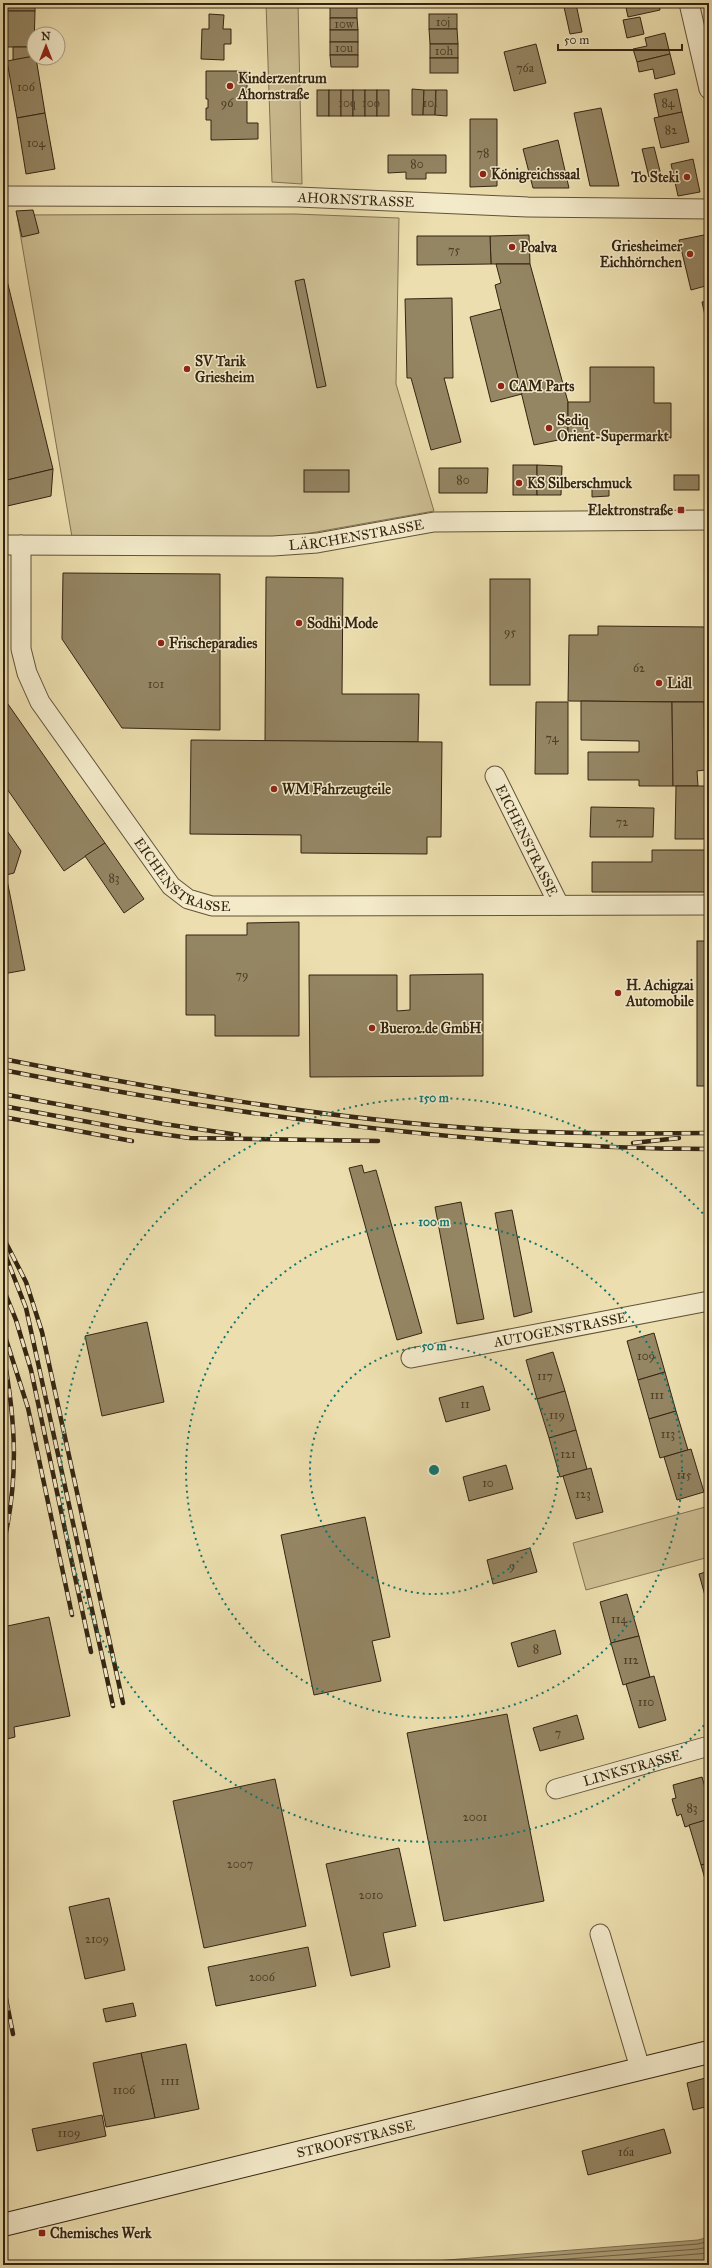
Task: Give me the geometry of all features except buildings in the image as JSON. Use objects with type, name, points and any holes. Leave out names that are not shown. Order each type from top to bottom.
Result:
[{"type":"street","points":[[689,3],[709,89]]},
{"type":"street","name":"AHORNSTRASSE","points":[[3,196],[298,197],[528,207],[709,209]]},
{"type":"street","name":"LÄRCHENSTRASSE","points":[[12,545],[273,546],[317,543],[434,522],[709,520]]},
{"type":"street","name":"EICHENSTRASSE","points":[[12,545],[21,649],[27,673],[40,702],[171,886],[188,899],[212,906],[709,905]]},
{"type":"street","name":"EICHENSTRASSE","points":[[495,776],[559,905]]},
{"type":"street","name":"AUTOGENSTRASSE","points":[[411,1358],[709,1301]]},
{"type":"street","name":"LINKSTRASSE","points":[[556,1790],[709,1746]]},
{"type":"street","points":[[600,1934],[640,2068]]},
{"type":"street","name":"STROOFSTRASSE","points":[[3,2225],[539,2095],[640,2068],[709,2052]]},
{"type":"shaded area","points":[[266,3],[298,3],[302,184],[272,182]]},
{"type":"shaded area","name":"SV Tarik Griesheim","points":[[295,214],[399,218],[396,384],[434,511],[277,539],[72,537],[17,215]]},
{"type":"shaded area","points":[[709,1506],[709,1557],[586,1590],[573,1543]]},
{"type":"water","points":[[709,2237],[709,2265],[384,2265],[698,2240]]},
{"type":"railway","points":[[3,1059],[122,1082],[242,1102],[363,1118],[484,1129],[540,1132],[709,1133]]},
{"type":"railway","points":[[3,1070],[178,1102],[266,1115],[443,1136],[531,1143],[709,1149]]},
{"type":"railway","points":[[3,1094],[164,1124],[239,1135]]},
{"type":"railway","points":[[3,1106],[126,1129],[190,1138],[378,1141]]},
{"type":"railway","points":[[3,1117],[132,1141]]},
{"type":"railway","points":[[633,1143],[679,1138]]},
{"type":"railway","points":[[3,1237],[26,1282],[42,1332],[123,1703]]},
{"type":"railway","points":[[3,1249],[26,1308],[113,1706]]},
{"type":"railway","points":[[3,1288],[16,1320],[31,1370],[91,1652]]},
{"type":"railway","points":[[3,1330],[28,1408],[72,1615]]},
{"type":"railway","points":[[3,1353],[11,1402],[14,1450],[12,1497],[3,1546]]},
{"type":"railway","points":[[3,1414],[3,1468]]},
{"type":"railway","points":[[3,1984],[13,2034]]},
{"type":"place","name":"Kinderzentrum Ahornstraße","points":[[230,86]]},
{"type":"place","name":"Königreichssaal","points":[[483,174]]},
{"type":"place","name":"To Steki","points":[[687,177]]},
{"type":"place","name":"Poalva","points":[[512,247]]},
{"type":"place","name":"Griesheimer Eichhörnchen","points":[[690,254]]},
{"type":"place","name":"SV Tarik Griesheim","points":[[187,369]]},
{"type":"place","name":"CAM Parts","points":[[501,386]]},
{"type":"place","name":"Sediq Orient-Supermarkt","points":[[549,428]]},
{"type":"place","name":"KS Silberschmuck","points":[[519,483]]},
{"type":"place","name":"Elektronstraße","points":[[681,510]]},
{"type":"place","name":"Sodhi Mode","points":[[299,623]]},
{"type":"place","name":"Frischeparadies","points":[[161,643]]},
{"type":"place","name":"Lidl","points":[[659,683]]},
{"type":"place","name":"WM Fahrzeugteile","points":[[274,789]]},
{"type":"place","name":"H. Achigzai Automobile","points":[[618,993]]},
{"type":"place","name":"Buero2.de GmbH","points":[[372,1028]]},
{"type":"place","name":"Chemisches Werk","points":[[42,2233]]}]
